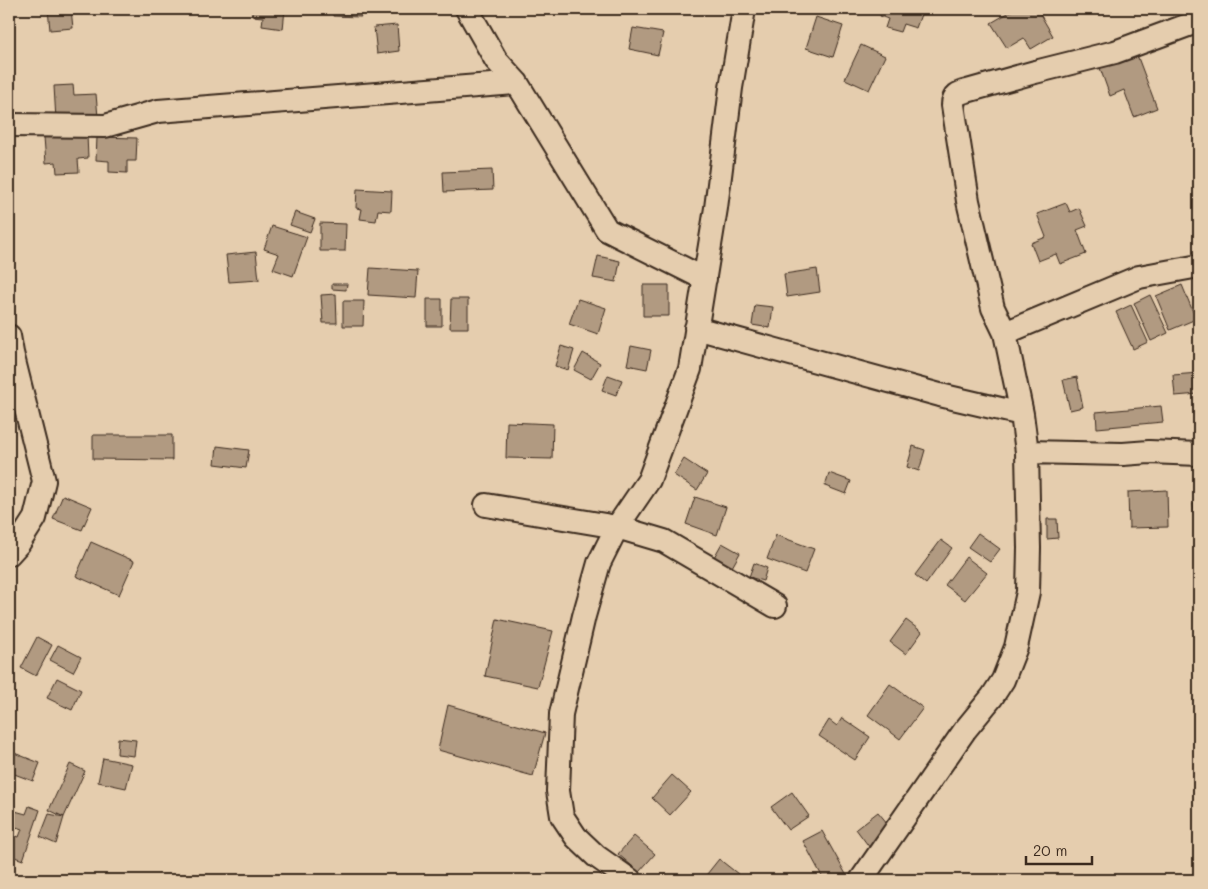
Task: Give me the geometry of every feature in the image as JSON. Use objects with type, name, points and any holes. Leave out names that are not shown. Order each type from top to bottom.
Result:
[{"type":"street","points":[[467,9],[496,60],[516,83],[607,230],[704,279]]},
{"type":"street","points":[[630,880],[596,856],[576,837],[562,816],[558,791],[561,714],[584,616],[599,563],[617,527],[649,480],[690,369],[716,208],[731,88],[744,9]]},
{"type":"street","points":[[861,880],[965,730],[992,697],[1003,680],[1016,647],[1028,592],[1027,452],[1022,414],[1005,334],[993,308],[968,201],[952,105],[954,98],[959,93],[1115,52],[1199,21]]},
{"type":"street","points":[[9,125],[104,126],[158,112],[516,83]]},
{"type":"street","points":[[1005,334],[1139,277],[1199,266]]},
{"type":"street","points":[[696,328],[940,395],[1022,414]]},
{"type":"street","points":[[9,336],[44,481],[35,518],[19,543],[9,554]]},
{"type":"street","points":[[9,412],[33,436]]},
{"type":"street","points":[[1027,452],[1199,454]]},
{"type":"street","points":[[486,505],[617,527],[664,541],[775,606]]},
{"type":"building","points":[[48,9],[71,9],[73,28],[50,30]]},
{"type":"building","points":[[252,9],[285,9],[283,29],[262,26],[263,17],[252,16]]},
{"type":"building","points":[[333,9],[361,9],[361,17],[333,16]]},
{"type":"building","points":[[882,9],[923,9],[916,28],[903,24],[900,32],[885,28],[888,19],[880,16]]},
{"type":"building","points":[[1015,9],[1037,9],[1053,36],[1031,49],[1024,38],[1007,48],[991,23]]},
{"type":"building","points":[[816,17],[843,26],[833,57],[806,48]]},
{"type":"building","points":[[397,25],[399,51],[377,54],[374,27]]},
{"type":"building","points":[[633,28],[663,33],[658,55],[629,49]]},
{"type":"building","points":[[861,45],[885,56],[869,90],[845,79]]},
{"type":"building","points":[[1137,55],[1157,108],[1134,117],[1124,90],[1110,96],[1100,68]]},
{"type":"building","points":[[9,74],[13,93],[9,94]]},
{"type":"building","points":[[73,85],[74,95],[96,94],[98,117],[56,120],[54,86]]},
{"type":"building","points":[[87,135],[88,158],[78,159],[79,172],[57,173],[56,162],[46,163],[44,137]]},
{"type":"building","points":[[97,137],[137,138],[136,161],[127,161],[127,173],[109,172],[109,161],[96,160]]},
{"type":"building","points":[[492,170],[493,190],[444,192],[443,172]]},
{"type":"building","points":[[357,189],[392,191],[391,211],[378,210],[376,221],[360,219],[362,209],[356,208]]},
{"type":"building","points":[[1066,203],[1070,212],[1079,208],[1087,226],[1077,230],[1086,254],[1060,264],[1056,254],[1038,261],[1031,243],[1046,237],[1037,214]]},
{"type":"building","points":[[295,212],[315,219],[310,232],[290,225]]},
{"type":"building","points":[[320,223],[346,224],[345,251],[320,251]]},
{"type":"building","points":[[272,226],[307,237],[293,276],[273,269],[279,254],[264,249]]},
{"type":"building","points":[[256,252],[259,280],[229,282],[226,255]]},
{"type":"building","points":[[598,256],[620,261],[616,282],[593,278]]},
{"type":"building","points":[[370,268],[418,271],[416,298],[368,295]]},
{"type":"building","points":[[817,269],[820,292],[787,297],[784,274]]},
{"type":"building","points":[[332,284],[347,284],[346,290],[332,289]]},
{"type":"building","points":[[643,285],[669,285],[669,316],[643,316]]},
{"type":"building","points":[[1182,285],[1196,319],[1170,330],[1156,296]]},
{"type":"building","points":[[336,294],[337,323],[323,323],[321,295]]},
{"type":"building","points":[[1150,295],[1168,333],[1151,341],[1134,303]]},
{"type":"building","points":[[427,299],[442,299],[442,326],[427,326]]},
{"type":"building","points":[[451,299],[468,299],[468,328],[450,328]]},
{"type":"building","points":[[578,299],[606,308],[598,334],[569,324]]},
{"type":"building","points":[[343,301],[364,301],[363,326],[343,326]]},
{"type":"building","points":[[755,305],[773,307],[770,328],[752,325]]},
{"type":"building","points":[[1131,305],[1148,342],[1133,349],[1116,312]]},
{"type":"building","points":[[561,346],[574,350],[568,370],[555,366]]},
{"type":"building","points":[[631,346],[651,350],[647,369],[627,365]]},
{"type":"building","points":[[583,353],[600,363],[591,379],[574,370]]},
{"type":"building","points":[[1199,373],[1199,394],[1175,396],[1173,375]]},
{"type":"building","points":[[608,375],[622,380],[616,395],[602,390]]},
{"type":"building","points":[[1077,377],[1083,407],[1070,410],[1063,380]]},
{"type":"building","points":[[1161,406],[1163,422],[1097,428],[1096,412]]},
{"type":"building","points":[[507,422],[553,424],[552,459],[506,458]]},
{"type":"building","points":[[93,435],[172,435],[172,460],[93,459]]},
{"type":"building","points":[[217,446],[249,450],[246,468],[215,464]]},
{"type":"building","points":[[913,446],[925,450],[919,471],[907,467]]},
{"type":"building","points":[[684,459],[707,474],[697,490],[674,475]]},
{"type":"building","points":[[829,473],[851,481],[846,494],[825,486]]},
{"type":"building","points":[[1167,490],[1168,527],[1129,528],[1128,492]]},
{"type":"building","points":[[63,495],[92,507],[82,530],[53,519]]},
{"type":"building","points":[[695,497],[726,507],[717,535],[686,524]]},
{"type":"building","points":[[1199,502],[1199,531],[1196,531],[1193,504]]},
{"type":"building","points":[[1047,519],[1057,519],[1058,538],[1047,539]]},
{"type":"building","points":[[978,533],[1000,549],[990,562],[968,547]]},
{"type":"building","points":[[776,535],[814,549],[805,573],[767,559]]},
{"type":"building","points":[[941,540],[952,548],[926,584],[915,575]]},
{"type":"building","points":[[91,542],[134,561],[119,595],[76,576]]},
{"type":"building","points":[[722,543],[740,553],[731,569],[713,559]]},
{"type":"building","points":[[966,557],[987,573],[965,600],[945,585]]},
{"type":"building","points":[[754,563],[767,568],[763,581],[749,577]]},
{"type":"building","points":[[497,619],[553,631],[538,687],[485,676]]},
{"type":"building","points":[[906,620],[922,632],[906,654],[890,642]]},
{"type":"building","points":[[37,637],[52,645],[36,676],[21,668]]},
{"type":"building","points":[[58,645],[81,657],[73,672],[50,660]]},
{"type":"building","points":[[57,678],[81,690],[72,710],[47,698]]},
{"type":"building","points":[[890,684],[923,708],[900,739],[868,715]]},
{"type":"building","points":[[448,705],[545,733],[533,776],[438,750]]},
{"type":"building","points":[[842,718],[870,737],[855,760],[819,736],[829,720],[837,726]]},
{"type":"building","points":[[118,738],[136,740],[134,756],[117,754]]},
{"type":"building","points":[[9,751],[40,763],[33,781],[9,772]]},
{"type":"building","points":[[103,758],[132,764],[126,788],[98,782]]},
{"type":"building","points":[[70,764],[85,771],[64,817],[49,810]]},
{"type":"building","points":[[672,775],[691,792],[670,815],[652,798]]},
{"type":"building","points":[[792,792],[809,816],[788,830],[771,807]]},
{"type":"building","points":[[29,806],[40,810],[23,860],[9,855],[9,834],[19,837],[22,829],[10,825],[15,811],[26,814]]},
{"type":"building","points":[[878,812],[893,830],[870,848],[856,829]]},
{"type":"building","points":[[49,814],[64,817],[56,844],[40,837]]},
{"type":"building","points":[[822,831],[848,878],[844,880],[824,880],[803,841]]},
{"type":"building","points":[[634,836],[655,854],[639,872],[618,854]]},
{"type":"building","points":[[719,859],[738,874],[733,880],[704,880],[703,879]]}]
